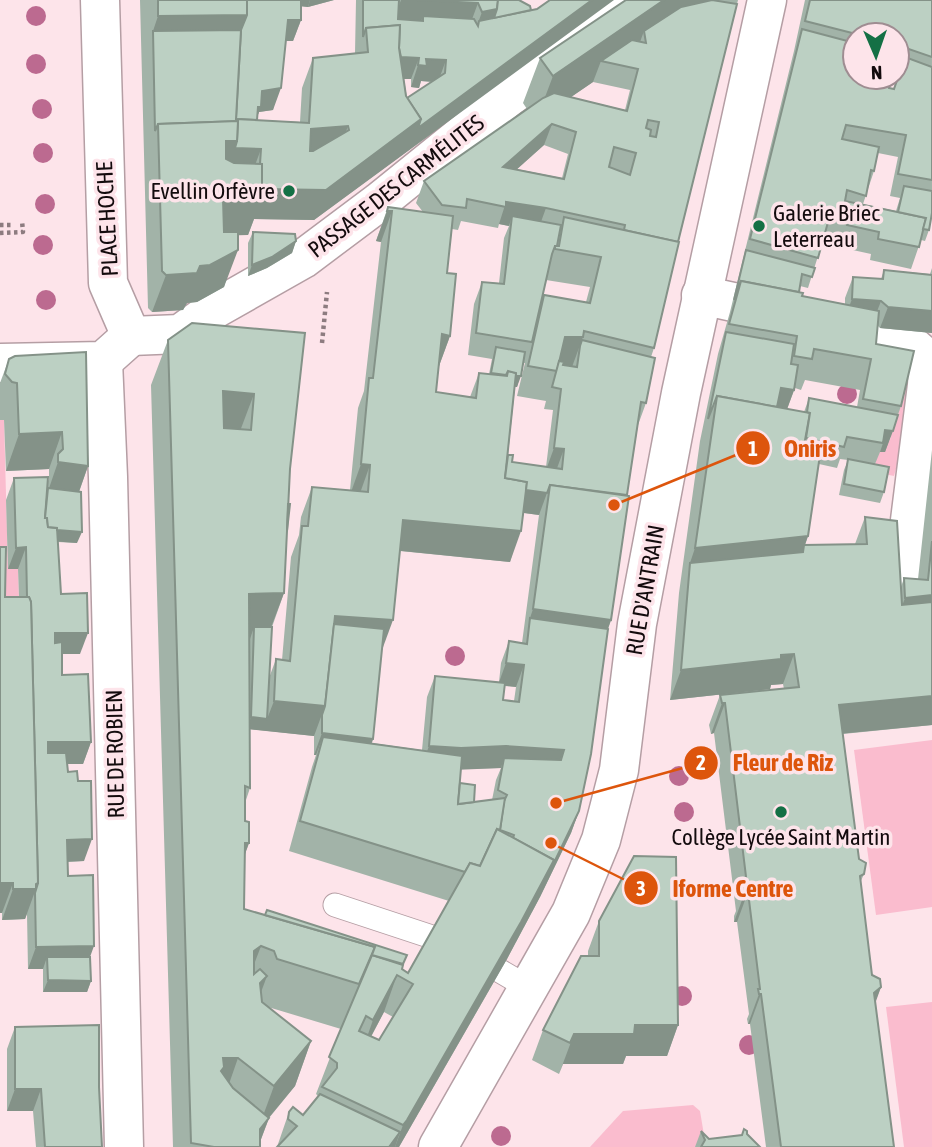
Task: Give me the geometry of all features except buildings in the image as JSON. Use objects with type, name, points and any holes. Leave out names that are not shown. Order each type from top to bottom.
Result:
[{"type":"street","name":"PLACE HOCHE","points":[[100,0],[108,283],[131,336]]},
{"type":"street","name":"PASSAGE DES CARMÉLITES","points":[[131,336],[180,334],[213,310],[303,259],[370,209],[509,97],[646,0]]},
{"type":"street","name":"RUE D'ANTRAIN","points":[[438,1147],[515,979],[571,913],[601,840],[619,771],[637,624],[701,295],[767,0]]},
{"type":"street","points":[[701,295],[897,338],[913,344],[922,354],[928,371],[927,385],[902,584]]},
{"type":"street","points":[[0,363],[103,360],[131,336]]},
{"type":"street","name":"RUE DE ROBIEN","points":[[103,360],[124,1147]]},
{"type":"lane","points":[[335,905],[435,938]]},
{"type":"path","points":[[0,233],[23,232],[22,221]]},
{"type":"path","points":[[0,225],[14,225]]},
{"type":"shaded area","points":[[893,347],[918,387],[894,476],[874,472],[877,451],[890,440],[903,381]]},
{"type":"shaded area","points":[[0,420],[4,420],[8,569],[18,569],[20,632],[0,627]]},
{"type":"shaded area","points":[[932,740],[932,907],[876,915],[854,750]]},
{"type":"shaded area","points":[[932,1002],[932,1147],[904,1147],[886,1007]]},
{"type":"shaded area","points":[[693,1105],[700,1111],[706,1147],[590,1147],[623,1111]]},
{"type":"place","name":"Evellin Orfèvre","points":[[289,191]]},
{"type":"place","name":"Galerie Briec Leterreau","points":[[759,226]]},
{"type":"place","name":"Oniris","points":[[614,505]]},
{"type":"place","name":"Fleur de Riz","points":[[556,803]]},
{"type":"place","name":"Collège Lycée Saint Martin","points":[[781,812]]},
{"type":"place","name":"Iforme Centre","points":[[551,843]]}]
